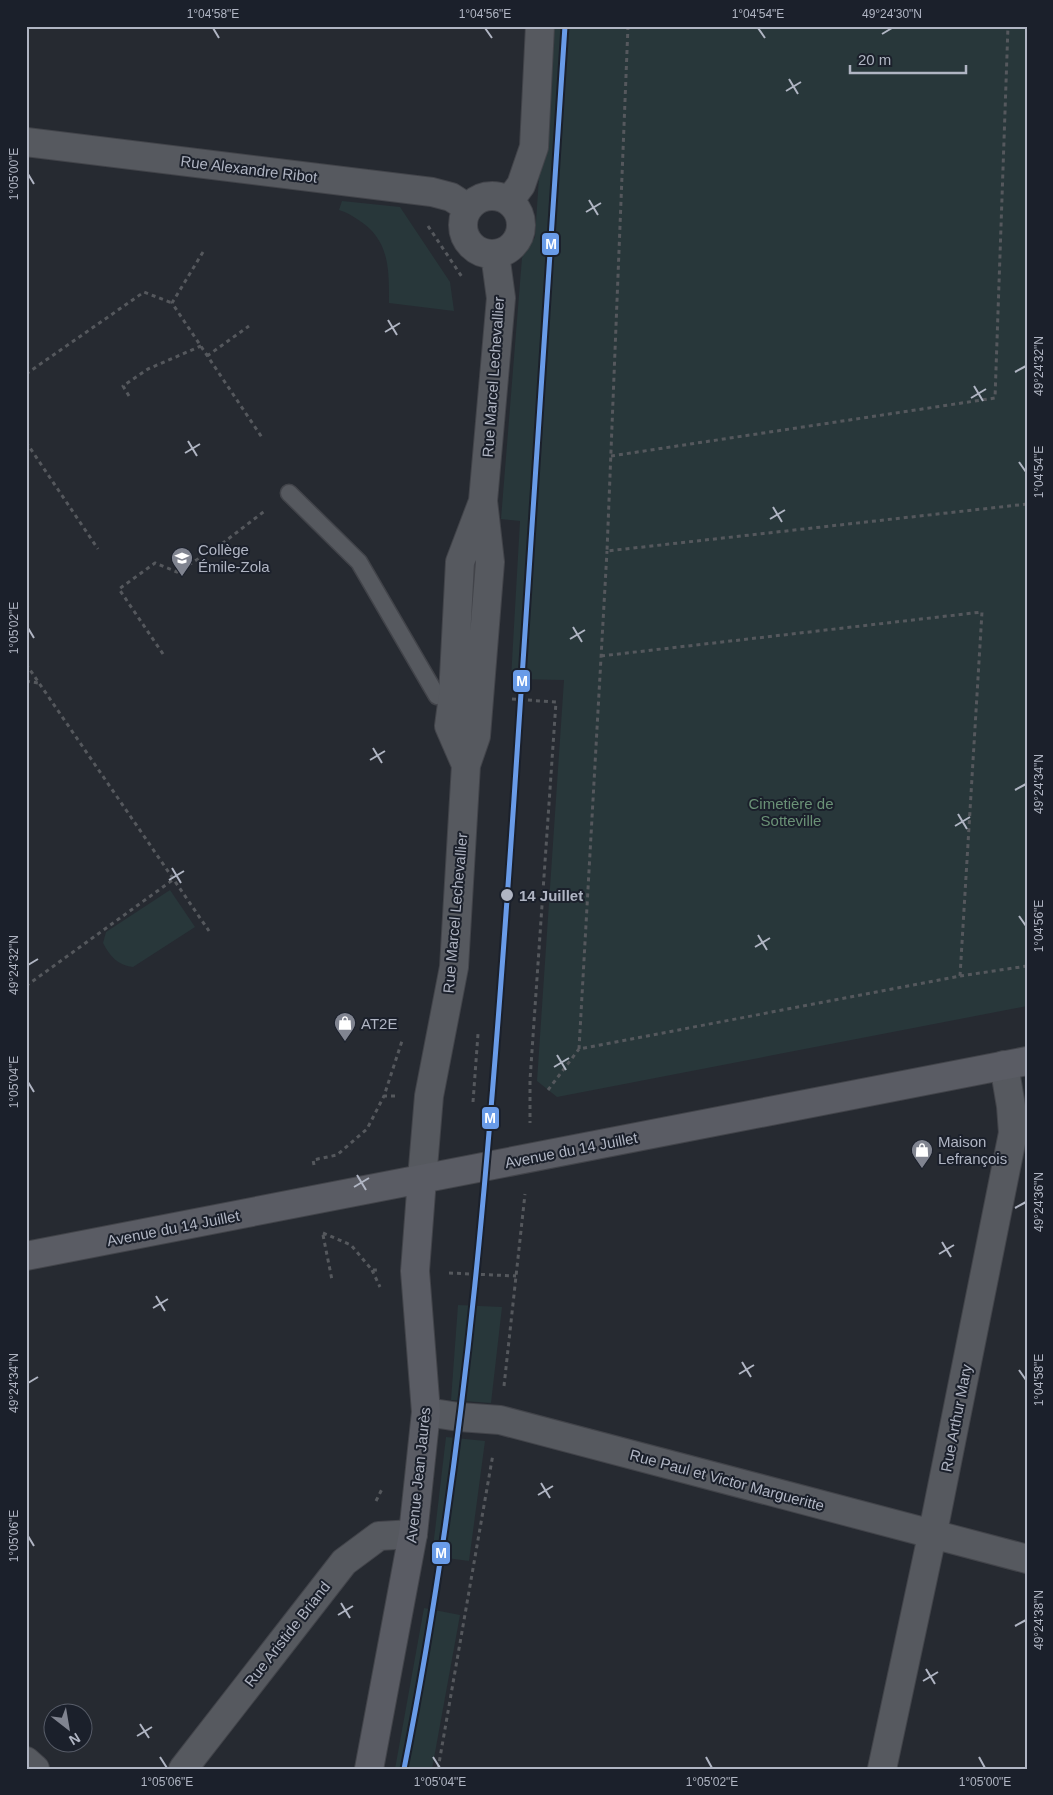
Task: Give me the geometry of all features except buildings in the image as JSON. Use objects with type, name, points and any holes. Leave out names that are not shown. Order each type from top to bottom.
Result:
[{"type":"main road","name":"Avenue du 14 Juillet","points":[[26,1256],[1015,1063]]},
{"type":"main road","name":"Avenue Jean Jaurès","points":[[368,1769],[413,1534],[426,1412],[415,1270],[422,1179]]},
{"type":"street","points":[[509,201],[522,185],[534,147],[540,26]]},
{"type":"street","name":"Rue Alexandre Ribot","points":[[26,142],[432,192],[451,197],[468,208]]},
{"type":"street","points":[[483,197],[501,197],[509,201],[516,208],[520,217],[521,227],[513,245],[505,251],[495,254],[478,250],[470,243],[466,236],[464,217],[468,208],[483,197]]},
{"type":"street","name":"Rue Marcel Lechevallier","points":[[422,1179],[430,1096],[454,967],[466,764],[476,736],[480,698],[490,562],[483,500],[501,298],[495,254]]},
{"type":"street","name":"Rue Marcel Lechevallier","points":[[466,764],[449,726],[453,696],[460,562],[483,500]]},
{"type":"street","name":"Rue Arthur Mary","points":[[882,1769],[932,1535],[1013,1133],[1011,1106],[1015,1063]]},
{"type":"street","name":"Rue Paul et Victor Margueritte","points":[[426,1412],[505,1421],[1027,1559]]},
{"type":"street","name":"Rue Aristide Briand","points":[[183,1769],[344,1562],[379,1536],[413,1534]]},
{"type":"street","points":[[26,1761],[35,1769]]},
{"type":"lane","points":[[289,493],[359,562],[437,696]]},
{"type":"path","points":[[548,1090],[579,1049],[607,551],[628,26]]},
{"type":"path","points":[[611,456],[996,398],[1008,26]]},
{"type":"path","points":[[172,303],[203,252]]},
{"type":"path","points":[[26,374],[144,292],[172,303],[263,439]]},
{"type":"path","points":[[208,356],[249,326]]},
{"type":"path","points":[[130,396],[123,386],[148,369],[201,346]]},
{"type":"path","points":[[26,442],[98,549]]},
{"type":"path","points":[[163,654],[119,589],[155,563],[177,572],[219,546],[289,493]]},
{"type":"path","points":[[607,551],[1027,504]]},
{"type":"path","points":[[601,656],[982,612],[960,976]]},
{"type":"path","points":[[26,664],[209,931]]},
{"type":"path","points":[[26,682],[39,683]]},
{"type":"path","points":[[438,1769],[505,1421],[531,1108],[530,1080],[556,702],[480,698]]},
{"type":"path","points":[[26,986],[174,879]]},
{"type":"path","points":[[579,1049],[960,976],[1027,966]]},
{"type":"path","points":[[405,1032],[384,1096],[430,1096]]},
{"type":"path","points":[[323,1235],[332,1280]]},
{"type":"green space","name":"Cimetière de Sotteville","points":[[549,26],[1027,26],[1027,1006],[557,1097],[537,1081],[564,680],[511,679],[520,521],[501,519],[522,258],[535,237]]},
{"type":"green space","points":[[342,201],[400,207],[450,282],[454,311],[389,303],[388,267],[382,245],[368,227],[351,215],[339,210]]},
{"type":"green space","points":[[170,890],[195,927],[133,967],[118,962],[111,956],[103,943],[106,932]]},
{"type":"green space","points":[[458,1305],[502,1307],[491,1403],[451,1400]]},
{"type":"green space","points":[[446,1437],[485,1441],[469,1561],[432,1556]]},
{"type":"green space","points":[[424,1608],[460,1615],[432,1769],[395,1769]]},
{"type":"transit line","name":"M","points":[[404,1769],[426,1649],[445,1528],[475,1286],[497,1043],[565,26]]},
{"type":"place","name":"Collège Émile-Zola","points":[[182,577]]},
{"type":"place","name":"14 Juillet","points":[[507,895]]},
{"type":"place","name":"AT2E","points":[[345,1042]]},
{"type":"place","name":"Maison Lefrançois","points":[[922,1169]]}]
